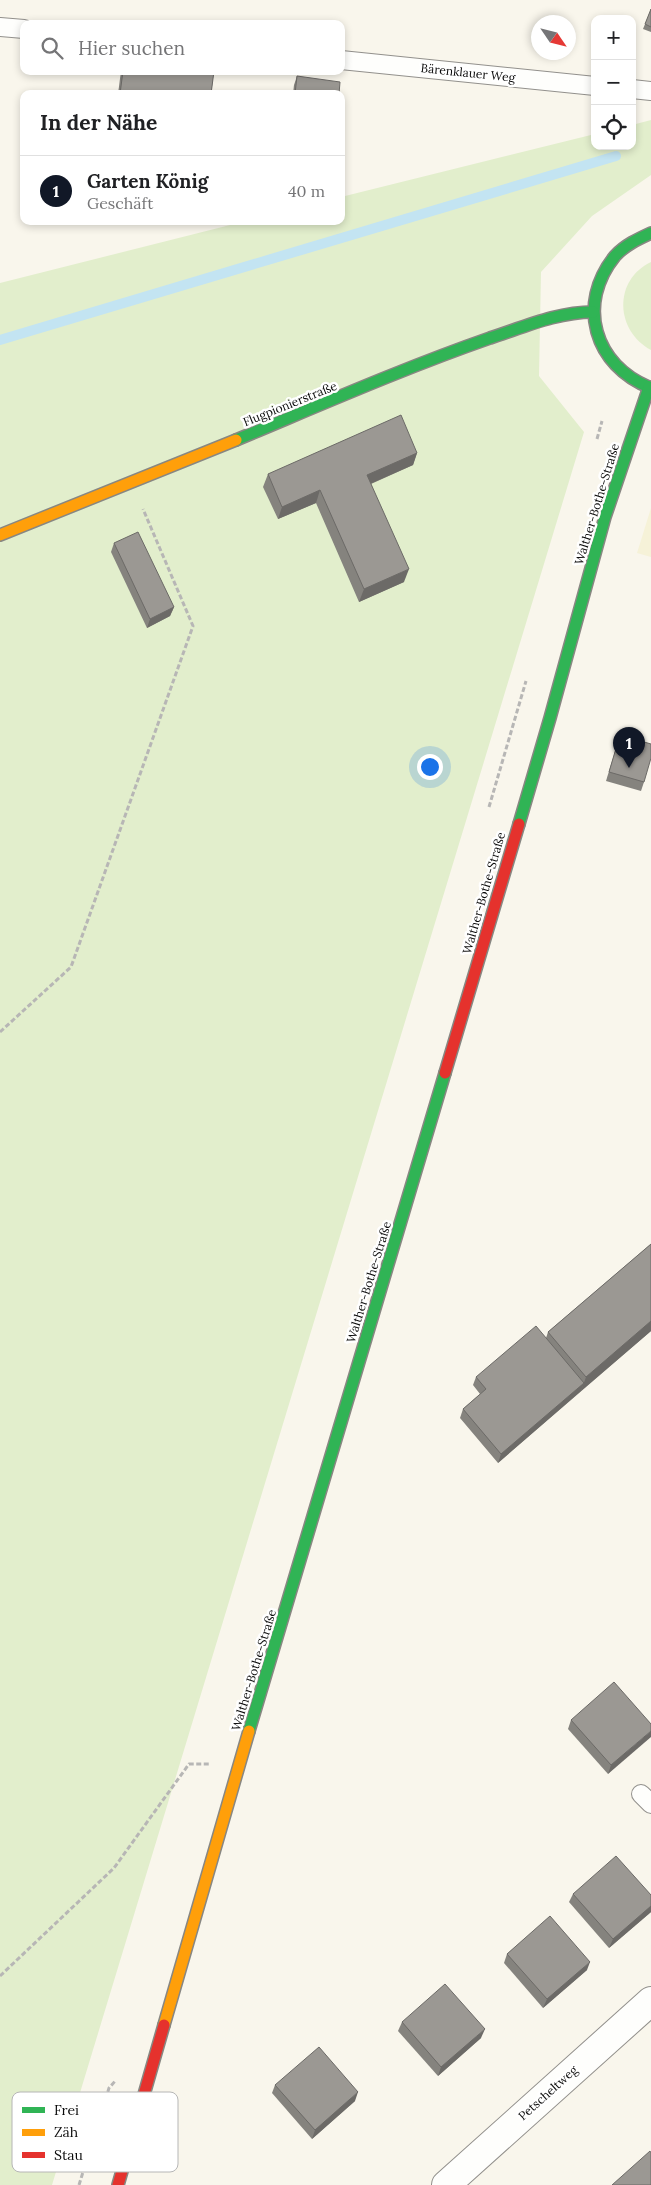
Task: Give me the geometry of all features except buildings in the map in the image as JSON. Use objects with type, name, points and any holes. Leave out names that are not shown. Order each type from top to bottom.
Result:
[{"type":"street","points":[[650,387],[623,373],[607,356],[596,333],[593,312],[597,286],[608,264],[624,247],[651,233]]},
{"type":"street","name":"Flugpionierstraße","points":[[0,535],[457,350],[546,319],[577,312],[593,312]]},
{"type":"street","name":"Walther-Bothe-Straße","points":[[145,2092],[545,737],[605,517],[650,387]]},
{"type":"street","name":"Petscheltweg","points":[[446,2185],[651,2001]]},
{"type":"street","name":"Walther-Bothe-Straße","points":[[118,2185],[122,2172]]},
{"type":"lane","points":[[0,27],[20,29]]},
{"type":"lane","name":"Bärenklauer Weg","points":[[345,60],[591,86]]},
{"type":"lane","points":[[636,89],[651,91]]},
{"type":"path","points":[[0,1032],[71,968],[193,626],[131,481]]},
{"type":"path","points":[[0,1976],[114,1868],[189,1764],[240,1765]]},
{"type":"shaded area","points":[[651,508],[651,557],[637,553]]},
{"type":"green space","points":[[651,120],[651,175],[592,216],[541,272],[539,376],[584,432],[80,2092],[12,2092],[12,2172],[56,2172],[52,2185],[0,2185],[0,283],[230,225],[345,225],[345,196],[591,135],[591,150],[636,150],[636,124]]},
{"type":"green space","points":[[651,262],[651,350],[639,342],[630,331],[625,319],[623,306],[625,293],[630,281],[639,270]]},
{"type":"waterway","points":[[0,340],[616,156]]},
{"type":"traffic: fast","points":[[651,233],[627,245],[615,256],[603,275],[596,294],[594,313],[597,332],[604,349],[616,365],[631,378],[651,388]]},
{"type":"traffic: fast","points":[[236,440],[394,374],[490,338],[554,317],[593,312]]},
{"type":"traffic: fast","points":[[519,824],[605,517],[649,387]]},
{"type":"traffic: fast","points":[[249,1731],[445,1073]]},
{"type":"traffic: slow","points":[[0,535],[236,440]]},
{"type":"traffic: slow","points":[[164,2025],[249,1731]]},
{"type":"traffic: jam","points":[[445,1073],[519,824]]},
{"type":"traffic: jam","points":[[145,2092],[164,2025]]},
{"type":"traffic: jam","points":[[118,2185],[122,2172]]},
{"type":"place","name":"Garten König","points":[[629,768]]}]
